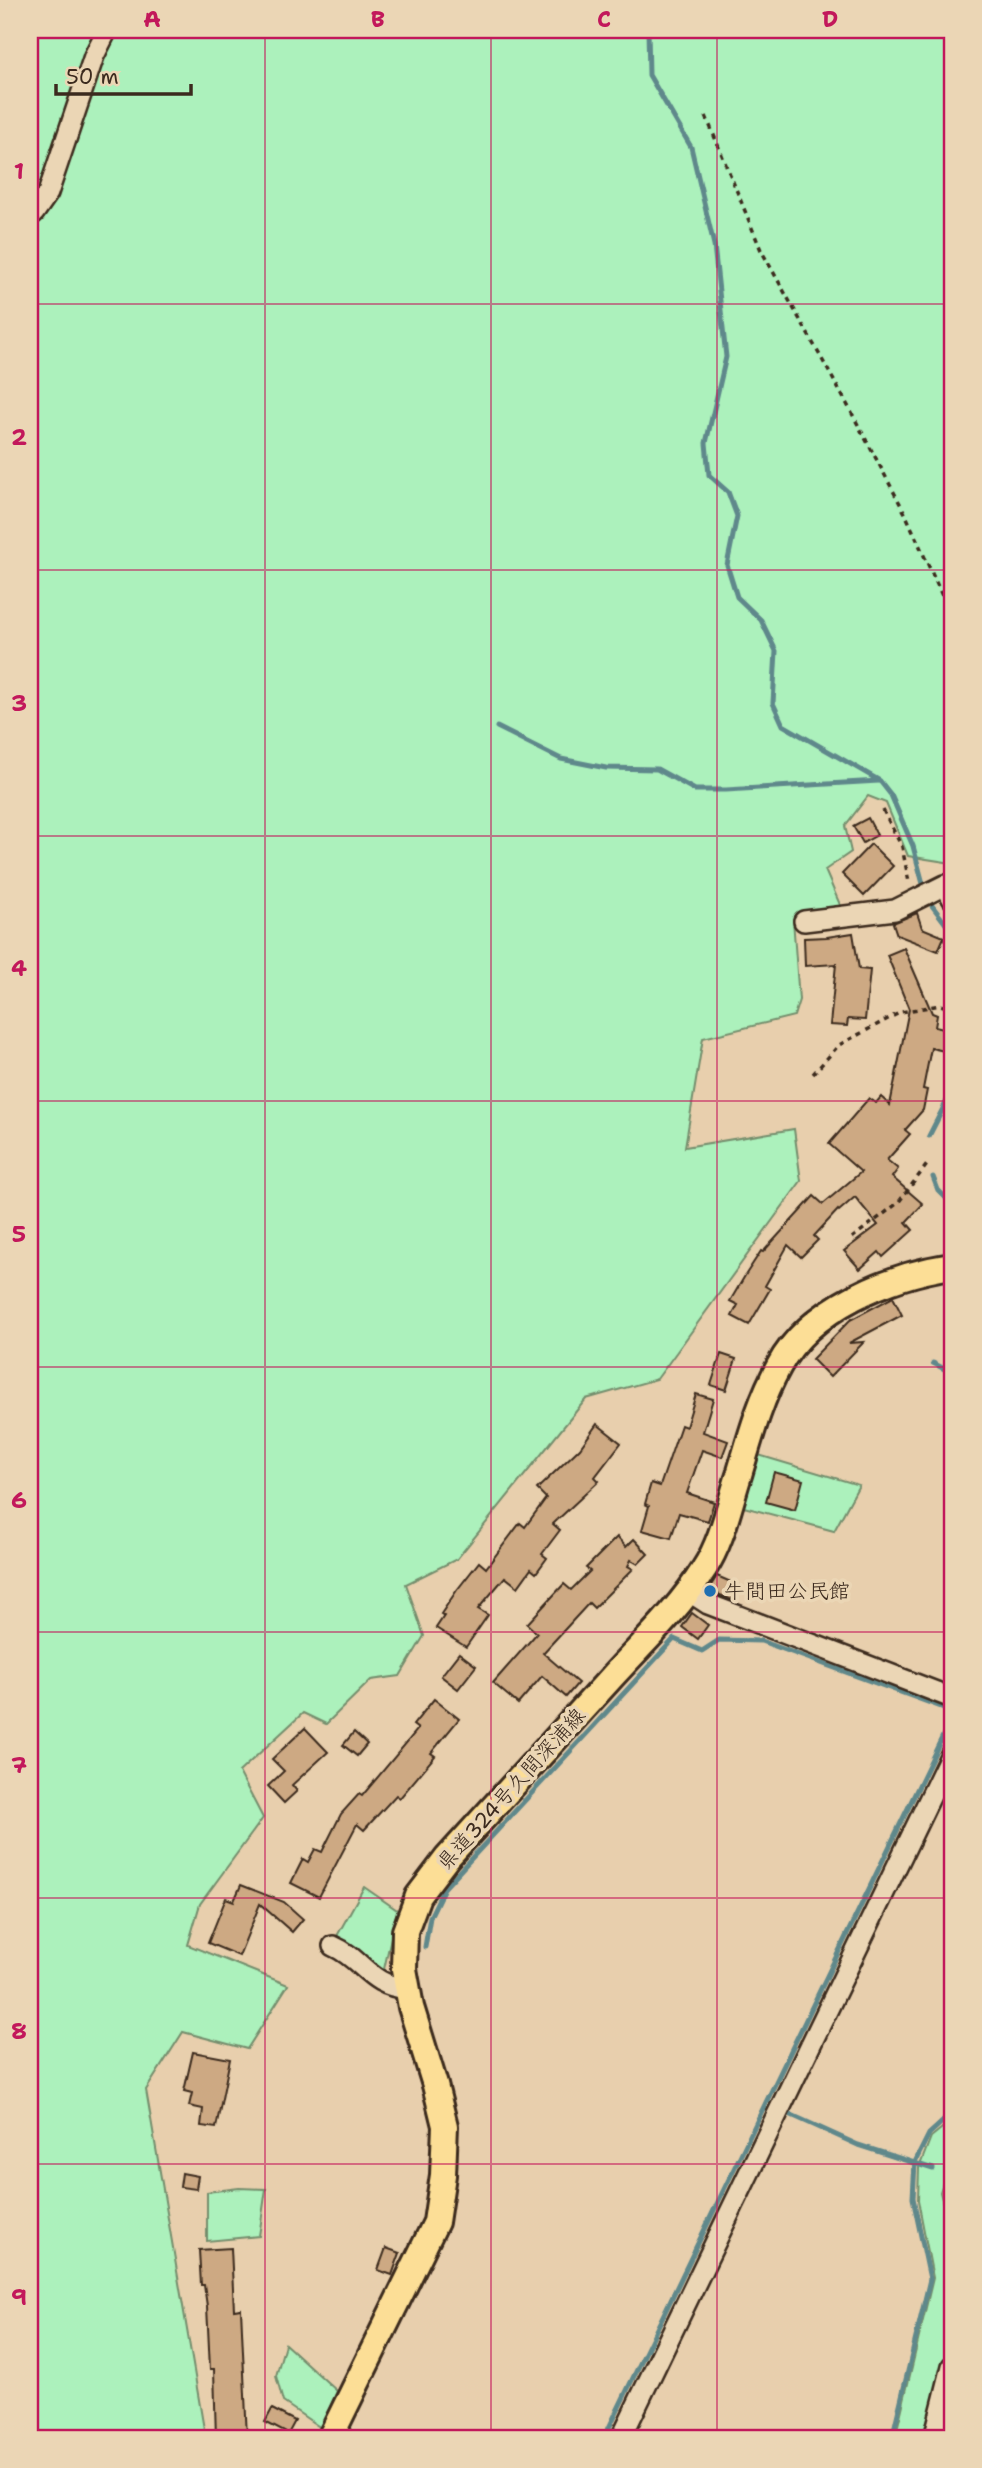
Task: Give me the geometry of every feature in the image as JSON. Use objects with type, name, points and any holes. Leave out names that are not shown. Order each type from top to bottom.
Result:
[{"type":"main road","name":"県道324号久間深浦線","points":[[330,2438],[436,2221],[443,2175],[445,2126],[404,1969],[405,1931],[418,1896],[447,1858],[688,1591],[706,1567],[721,1532],[761,1402],[780,1363],[806,1332],[843,1303],[884,1283],[931,1269],[952,1266]]},
{"type":"street","points":[[30,214],[34,213],[48,193],[94,56],[107,30]]},
{"type":"street","points":[[804,921],[895,910],[929,897]]},
{"type":"street","points":[[688,1591],[708,1604],[952,1698]]},
{"type":"street","points":[[621,2438],[952,1752]]},
{"type":"street","points":[[333,1946],[372,1977],[392,1988],[408,1989]]},
{"type":"street","points":[[934,2438],[952,2366]]},
{"type":"path","points":[[706,116],[761,250],[905,513],[943,598],[952,633]]},
{"type":"path","points":[[883,810],[929,897]]},
{"type":"path","points":[[813,1074],[839,1045],[901,1013],[940,1004],[952,1008]]},
{"type":"path","points":[[852,1238],[898,1203],[929,1162]]},
{"type":"green space","points":[[30,30],[952,30],[952,863],[908,856],[886,803],[868,796],[845,826],[851,852],[825,870],[841,907],[793,919],[799,1000],[794,1016],[703,1038],[685,1147],[794,1129],[801,1181],[657,1379],[586,1399],[457,1559],[406,1584],[424,1636],[400,1676],[371,1680],[326,1724],[303,1713],[239,1772],[263,1818],[200,1904],[188,1945],[288,1985],[247,2049],[183,2032],[146,2090],[204,2438],[30,2438]]},
{"type":"green space","points":[[755,1454],[859,1485],[834,1531],[740,1506]]},
{"type":"green space","points":[[364,1887],[397,1910],[383,1974],[337,1936]]},
{"type":"green space","points":[[952,2120],[952,2155],[940,2192],[948,2223],[952,2224],[952,2438],[895,2438],[933,2278],[918,2200],[919,2168],[931,2137]]},
{"type":"green space","points":[[239,2188],[266,2189],[259,2236],[207,2241],[207,2192]]},
{"type":"green space","points":[[285,2344],[337,2391],[321,2428],[283,2402],[276,2376]]},
{"type":"building","points":[[868,818],[877,835],[863,843],[853,826]]},
{"type":"building","points":[[871,844],[893,866],[864,896],[842,874]]},
{"type":"building","points":[[917,913],[922,928],[944,937],[938,951],[897,935],[893,923]]},
{"type":"building","points":[[853,933],[859,969],[870,970],[865,1020],[848,1019],[847,1026],[830,1025],[836,964],[805,966],[804,938]]},
{"type":"building","points":[[904,948],[932,1013],[937,1015],[935,1027],[952,1031],[949,1052],[931,1048],[923,1089],[927,1090],[923,1110],[905,1130],[910,1134],[887,1160],[898,1169],[892,1177],[923,1204],[906,1222],[913,1230],[883,1257],[879,1252],[860,1269],[844,1251],[878,1225],[855,1197],[838,1210],[814,1236],[818,1240],[801,1257],[788,1245],[765,1286],[770,1289],[749,1325],[732,1316],[738,1305],[730,1301],[761,1251],[763,1252],[814,1196],[823,1204],[861,1172],[829,1144],[869,1098],[876,1103],[881,1097],[890,1105],[909,1009],[887,955]]},
{"type":"building","points":[[893,1297],[902,1315],[849,1343],[864,1342],[830,1377],[812,1359],[850,1320]]},
{"type":"building","points":[[721,1354],[736,1359],[726,1390],[711,1385]]},
{"type":"building","points":[[696,1394],[713,1399],[703,1432],[728,1441],[722,1457],[702,1450],[687,1493],[714,1502],[708,1521],[679,1513],[671,1538],[642,1530],[649,1506],[645,1504],[651,1483],[660,1486],[681,1425],[686,1427]]},
{"type":"building","points":[[597,1424],[621,1443],[595,1477],[599,1481],[553,1524],[560,1530],[542,1554],[547,1558],[536,1573],[531,1569],[518,1587],[505,1577],[478,1609],[488,1615],[466,1647],[436,1628],[444,1616],[441,1614],[479,1562],[486,1568],[520,1523],[525,1527],[546,1498],[537,1489],[580,1448]]},
{"type":"building","points":[[774,1472],[803,1480],[795,1510],[766,1502]]},
{"type":"building","points":[[617,1537],[626,1547],[634,1539],[648,1554],[638,1564],[631,1560],[628,1566],[633,1569],[594,1608],[589,1603],[543,1653],[578,1683],[566,1697],[542,1676],[518,1704],[493,1683],[537,1633],[527,1624],[564,1584],[571,1590],[590,1571],[586,1568]]},
{"type":"building","points":[[717,1576],[738,1585],[732,1600],[708,1590]]},
{"type":"building","points":[[692,1613],[708,1625],[698,1639],[682,1627]]},
{"type":"building","points":[[459,1653],[476,1666],[458,1689],[441,1676]]},
{"type":"building","points":[[434,1699],[459,1719],[431,1753],[435,1756],[400,1798],[396,1795],[364,1830],[357,1824],[319,1897],[291,1883],[303,1859],[308,1862],[315,1849],[322,1852],[341,1814],[359,1794],[362,1796],[418,1729],[413,1725]]},
{"type":"building","points":[[305,1728],[328,1752],[292,1785],[297,1791],[284,1803],[268,1786],[284,1771],[272,1759]]},
{"type":"building","points":[[354,1732],[367,1744],[357,1756],[343,1745]]},
{"type":"building","points":[[241,1885],[284,1902],[303,1919],[292,1932],[260,1904],[239,1956],[208,1943],[226,1898],[234,1901]]},
{"type":"building","points":[[193,2052],[230,2059],[216,2128],[201,2126],[203,2109],[189,2106],[192,2093],[184,2091]]},
{"type":"building","points":[[182,2173],[198,2176],[196,2189],[180,2187]]},
{"type":"building","points":[[231,2248],[234,2310],[241,2309],[247,2438],[216,2438],[214,2369],[210,2369],[207,2306],[204,2285],[201,2285],[199,2250]]},
{"type":"building","points":[[386,2248],[400,2253],[392,2275],[378,2270]]},
{"type":"building","points":[[272,2409],[295,2421],[288,2434],[265,2422]]},
{"type":"waterway","points":[[648,30],[649,75],[691,147],[714,245],[726,357],[706,443],[709,475],[728,492],[737,516],[727,565],[737,597],[761,620],[776,651],[773,703],[783,725],[880,781],[891,795],[913,846],[927,899],[952,932]]},
{"type":"waterway","points":[[497,727],[561,759],[606,768],[657,769],[695,790],[879,781]]},
{"type":"waterway","points":[[929,1136],[952,1091]]},
{"type":"waterway","points":[[933,1177],[938,1190],[952,1204]]},
{"type":"waterway","points":[[933,1363],[952,1373]]},
{"type":"waterway","points":[[425,1947],[430,1917],[444,1888],[674,1639],[702,1651],[719,1640],[761,1641],[952,1711]]},
{"type":"waterway","points":[[604,2438],[952,1717]]},
{"type":"waterway","points":[[785,2112],[858,2145],[933,2169]]},
{"type":"waterway","points":[[892,2438],[930,2279],[913,2198],[915,2162],[929,2134],[952,2113]]},
{"type":"place","name":"牛間田公民館","points":[[710,1591]]}]
